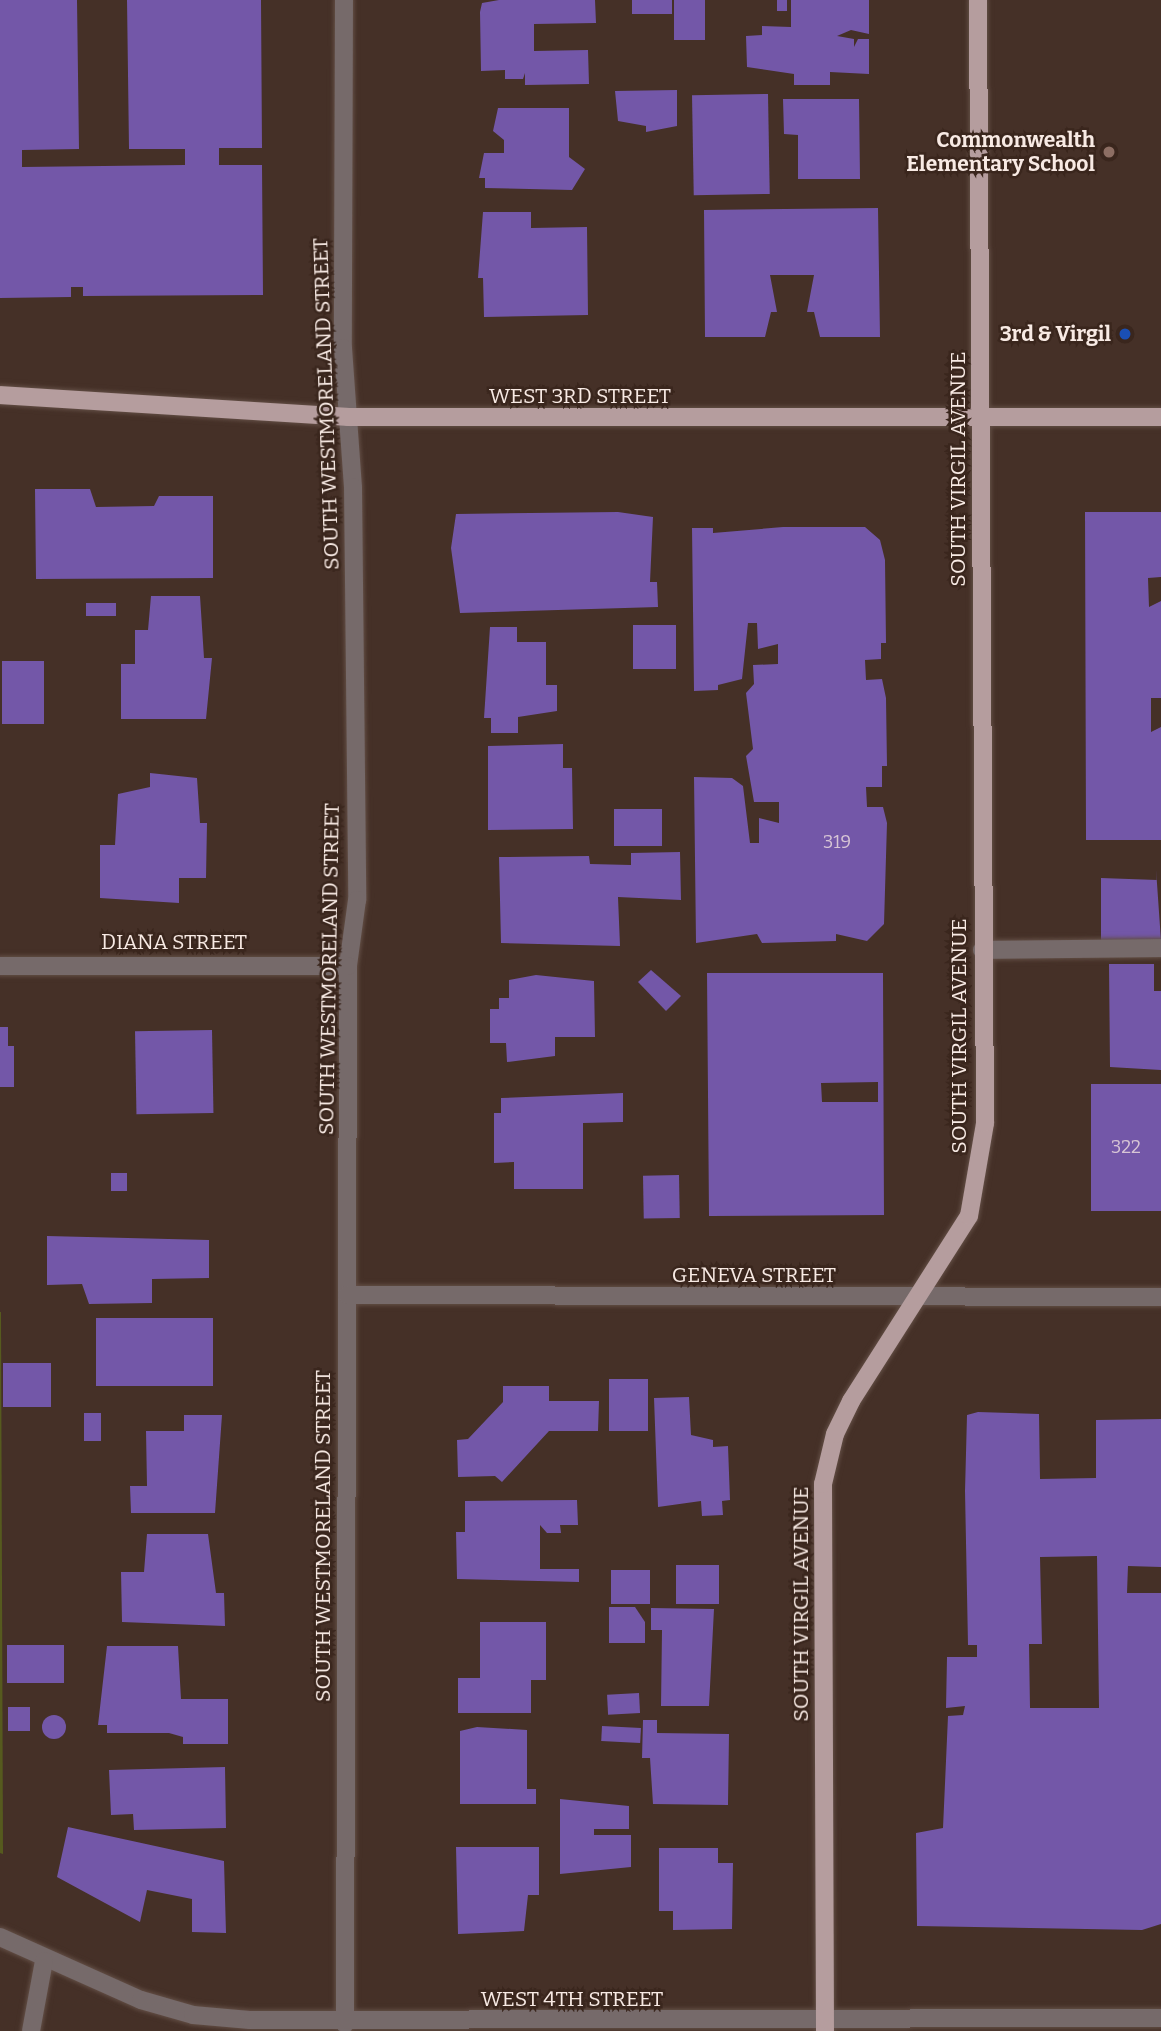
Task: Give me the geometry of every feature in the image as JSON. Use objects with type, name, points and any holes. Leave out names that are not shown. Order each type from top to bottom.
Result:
[{"type":"main road","name":"SOUTH VIRGIL AVENUE","points":[[825,2026],[823,1483],[835,1434],[851,1401],[969,1216],[982,1165],[978,0]]},
{"type":"main road","name":"WEST 3RD STREET","points":[[0,396],[348,417],[1161,417]]},
{"type":"street","name":"SOUTH WESTMORELAND STREET","points":[[344,0],[357,900],[348,966],[345,2024]]},
{"type":"street","points":[[982,950],[1161,948]]},
{"type":"street","name":"DIANA STREET","points":[[0,965],[348,966]]},
{"type":"street","name":"GENEVA STREET","points":[[347,1295],[1161,1297]]},
{"type":"street","name":"WEST 4TH STREET","points":[[0,1937],[44,1961],[193,2015],[345,2024],[825,2026],[1161,2018]]},
{"type":"street","points":[[31,2031],[44,1961]]},
{"type":"green space","points":[[1,1312],[3,1854],[0,1853]]},
{"type":"building","points":[[0,0],[77,0],[79,149],[22,150],[22,167],[185,165],[185,149],[129,149],[127,0],[261,0],[262,148],[219,148],[219,165],[262,165],[263,295],[83,296],[83,287],[71,287],[71,297],[0,298]]},
{"type":"building","points":[[499,0],[595,0],[596,23],[534,24],[534,51],[588,50],[589,84],[525,85],[525,73],[523,79],[505,79],[505,70],[481,71],[482,3]]},
{"type":"building","points":[[632,0],[672,0],[672,14],[632,14]]},
{"type":"building","points":[[674,0],[705,0],[705,40],[674,40]]},
{"type":"building","points":[[777,0],[787,0],[787,11],[777,11]]},
{"type":"building","points":[[791,0],[869,0],[869,34],[851,30],[837,36],[854,39],[854,47],[858,39],[869,39],[869,74],[830,72],[830,85],[794,85],[794,74],[747,67],[746,36],[762,35],[762,26],[791,27]]},
{"type":"building","points":[[677,90],[677,126],[646,132],[646,126],[618,121],[615,91]]},
{"type":"building","points":[[768,94],[770,194],[694,195],[692,95]]},
{"type":"building","points":[[783,99],[859,99],[860,179],[798,179],[798,135],[784,134]]},
{"type":"building","points":[[498,108],[569,108],[569,157],[585,169],[572,190],[485,188],[485,178],[479,178],[484,153],[504,153],[504,140],[493,131]]},
{"type":"building","points":[[878,208],[880,337],[820,337],[814,312],[807,312],[814,275],[770,275],[777,312],[771,312],[765,337],[705,337],[704,210]]},
{"type":"building","points":[[483,212],[531,212],[531,228],[587,227],[588,315],[484,317],[483,278],[478,278]]},
{"type":"building","points":[[35,489],[90,489],[96,507],[154,506],[159,496],[213,496],[213,578],[36,579]]},
{"type":"building","points":[[618,512],[653,517],[650,582],[657,582],[658,607],[460,613],[451,548],[456,514]]},
{"type":"building","points":[[1085,512],[1161,512],[1161,577],[1148,578],[1149,607],[1161,601],[1161,698],[1151,698],[1151,732],[1161,727],[1161,840],[1086,840]]},
{"type":"building","points":[[783,527],[865,527],[880,540],[885,560],[886,643],[881,643],[881,659],[865,660],[866,680],[882,679],[886,698],[887,766],[882,766],[882,787],[866,787],[867,807],[883,807],[887,823],[884,924],[867,941],[836,934],[836,941],[762,943],[757,934],[696,943],[694,777],[732,778],[743,786],[750,843],[759,843],[759,818],[779,823],[779,802],[754,802],[746,756],[753,749],[746,693],[754,684],[753,665],[778,664],[778,644],[758,649],[757,623],[748,623],[742,679],[718,685],[718,690],[694,691],[692,528],[713,528],[713,533]]},
{"type":"building","points":[[151,596],[200,596],[204,658],[212,658],[206,719],[121,719],[121,664],[135,664],[135,630],[148,630]]},
{"type":"building","points":[[86,603],[116,603],[116,616],[86,616]]},
{"type":"building","points":[[633,625],[676,625],[676,669],[633,669]]},
{"type":"building","points":[[490,627],[517,627],[517,642],[546,642],[546,685],[557,685],[557,711],[518,717],[518,733],[491,733],[491,718],[484,718]]},
{"type":"building","points":[[2,661],[44,661],[44,724],[2,724]]},
{"type":"building","points":[[563,744],[563,768],[572,768],[573,829],[488,830],[488,746]]},
{"type":"building","points":[[150,773],[197,778],[200,823],[207,823],[206,878],[179,878],[179,903],[100,898],[100,845],[115,845],[118,794],[150,787]]},
{"type":"building","points":[[614,809],[662,809],[662,846],[614,846]]},
{"type":"building","points":[[680,852],[681,900],[618,897],[620,946],[501,943],[499,857],[589,856],[590,864],[631,865],[631,853]]},
{"type":"building","points":[[1101,878],[1157,880],[1161,941],[1101,942]]},
{"type":"building","points":[[1109,964],[1154,964],[1154,991],[1161,991],[1161,1070],[1110,1067]]},
{"type":"building","points":[[651,970],[681,996],[666,1011],[638,982]]},
{"type":"building","points":[[707,973],[883,973],[884,1215],[709,1216]],"holes":[[[878,1082],[878,1102],[822,1102],[821,1083]]]},
{"type":"building","points":[[536,975],[594,981],[595,1037],[555,1037],[555,1056],[507,1062],[506,1043],[490,1043],[490,1009],[499,1009],[499,998],[509,998],[509,980]]},
{"type":"building","points":[[0,1027],[8,1027],[8,1046],[14,1046],[14,1087],[0,1087]]},
{"type":"building","points":[[212,1030],[213,1113],[136,1114],[135,1031]]},
{"type":"building","points":[[1091,1084],[1161,1084],[1161,1211],[1091,1211]]},
{"type":"building","points":[[623,1093],[623,1122],[583,1123],[583,1189],[514,1189],[514,1162],[494,1163],[494,1113],[501,1113],[501,1098]]},
{"type":"building","points":[[111,1173],[127,1173],[127,1191],[111,1191]]},
{"type":"building","points":[[679,1175],[680,1218],[644,1219],[643,1176]]},
{"type":"building","points":[[47,1236],[209,1240],[209,1278],[152,1279],[152,1303],[89,1304],[82,1284],[47,1285]]},
{"type":"building","points":[[96,1318],[213,1318],[213,1386],[96,1386]]},
{"type":"building","points":[[3,1363],[51,1363],[51,1407],[3,1407]]},
{"type":"building","points":[[609,1379],[648,1379],[648,1431],[609,1431]]},
{"type":"building","points":[[503,1386],[549,1386],[549,1401],[599,1401],[598,1431],[549,1431],[502,1482],[495,1476],[458,1477],[457,1440],[468,1439],[503,1402]]},
{"type":"building","points":[[689,1397],[691,1435],[713,1440],[713,1447],[728,1446],[730,1500],[722,1501],[723,1515],[702,1516],[701,1501],[658,1507],[654,1398]]},
{"type":"building","points":[[978,1412],[1039,1414],[1040,1479],[1096,1478],[1096,1420],[1161,1419],[1161,1567],[1128,1566],[1127,1593],[1161,1593],[1161,1924],[1142,1930],[917,1926],[916,1833],[943,1828],[948,1716],[963,1715],[965,1706],[946,1708],[947,1657],[977,1657],[977,1645],[968,1645],[965,1491],[967,1415]],"holes":[[[1097,1556],[1099,1708],[1030,1708],[1029,1644],[1042,1644],[1040,1557]]]},
{"type":"building","points":[[84,1413],[101,1413],[101,1441],[84,1441]]},
{"type":"building","points":[[184,1415],[222,1415],[215,1513],[131,1513],[130,1486],[147,1486],[146,1431],[184,1431]]},
{"type":"building","points":[[577,1500],[578,1525],[560,1525],[561,1533],[547,1533],[540,1525],[540,1569],[579,1569],[579,1582],[457,1579],[456,1532],[465,1532],[465,1501]]},
{"type":"building","points":[[147,1534],[208,1534],[216,1593],[224,1593],[225,1626],[122,1622],[121,1572],[144,1572]]},
{"type":"building","points":[[676,1565],[719,1565],[719,1604],[676,1604]]},
{"type":"building","points":[[611,1570],[650,1570],[650,1604],[611,1604]]},
{"type":"building","points":[[609,1607],[635,1607],[645,1622],[645,1643],[609,1643]]},
{"type":"building","points":[[651,1608],[714,1609],[709,1706],[661,1706],[662,1630],[651,1630]]},
{"type":"building","points":[[480,1622],[546,1622],[546,1680],[531,1680],[531,1713],[458,1713],[458,1678],[480,1678]]},
{"type":"building","points":[[7,1645],[64,1645],[64,1683],[7,1683]]},
{"type":"building","points":[[107,1646],[178,1646],[181,1699],[228,1699],[228,1744],[183,1744],[183,1737],[169,1733],[107,1733],[107,1725],[98,1725]]},
{"type":"building","points":[[639,1693],[640,1713],[608,1715],[607,1695]]},
{"type":"building","points":[[8,1707],[30,1707],[30,1731],[8,1731]]},
{"type":"building","points":[[54,1715],[63,1718],[66,1727],[63,1736],[54,1739],[45,1736],[42,1727],[45,1718]]},
{"type":"building","points":[[643,1720],[657,1720],[657,1733],[729,1734],[728,1805],[653,1804],[650,1758],[642,1758]]},
{"type":"building","points":[[602,1726],[641,1728],[640,1743],[601,1741]]},
{"type":"building","points":[[477,1727],[527,1730],[527,1789],[536,1789],[536,1804],[460,1804],[460,1731]]},
{"type":"building","points":[[225,1767],[226,1828],[134,1830],[133,1814],[111,1815],[109,1770]]},
{"type":"building","points":[[560,1799],[629,1806],[629,1829],[594,1829],[594,1835],[631,1835],[631,1867],[560,1874]]},
{"type":"building","points":[[68,1827],[224,1861],[226,1933],[192,1932],[192,1899],[147,1890],[140,1922],[57,1877]]},
{"type":"building","points":[[456,1847],[539,1847],[539,1895],[528,1895],[524,1931],[458,1934]]},
{"type":"building","points":[[659,1848],[718,1848],[718,1863],[733,1863],[732,1929],[673,1930],[673,1911],[659,1911]]},
{"type":"place","name":"Commonwealth Elementary School","points":[[1109,152]]},
{"type":"place","name":"3rd & Virgil","points":[[1125,334]]}]
